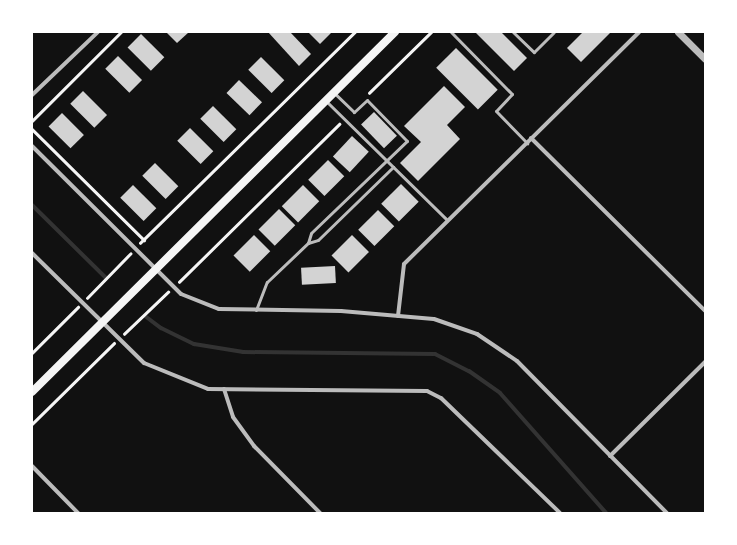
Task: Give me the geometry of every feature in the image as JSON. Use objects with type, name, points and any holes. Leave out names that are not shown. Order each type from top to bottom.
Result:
[{"type":"main road","points":[[32,392],[395,32]]},
{"type":"street","points":[[32,95],[98,32]]},
{"type":"street","points":[[398,316],[404,264],[639,32]]},
{"type":"street","points":[[678,32],[705,59]]},
{"type":"street","points":[[531,138],[705,310]]},
{"type":"street","points":[[32,146],[181,294],[219,309],[398,316],[434,319],[477,334],[517,361],[667,513]]},
{"type":"street","points":[[32,253],[144,363],[208,389],[427,391],[460,413],[560,513]]},
{"type":"street","points":[[610,456],[705,362]]},
{"type":"street","points":[[224,389],[233,417],[254,446],[320,513]]},
{"type":"street","points":[[32,466],[78,513]]},
{"type":"lane","points":[[451,32],[512,94],[496,111],[527,143]]},
{"type":"lane","points":[[513,32],[534,52],[554,32]]},
{"type":"lane","points":[[308,243],[311,233],[407,141],[367,100],[354,112],[334,93]]},
{"type":"lane","points":[[326,101],[447,220]]},
{"type":"lane","points":[[256,310],[267,282],[308,243],[318,240],[394,167]]},
{"type":"lane","points":[[351,195],[357,202]]},
{"type":"path","points":[[32,121],[121,32]]},
{"type":"path","points":[[32,353],[144,240],[355,32]]},
{"type":"path","points":[[366,96],[431,32]]},
{"type":"path","points":[[32,424],[174,287],[344,118]]},
{"type":"path","points":[[32,129],[144,240]]},
{"type":"building","points":[[166,32],[189,32],[177,43]]},
{"type":"building","points":[[268,32],[290,32],[311,54],[299,66]]},
{"type":"building","points":[[308,32],[332,32],[320,44]]},
{"type":"building","points":[[475,32],[501,32],[527,58],[514,71]]},
{"type":"building","points":[[583,32],[611,32],[581,62],[567,48]]},
{"type":"building","points":[[141,34],[164,57],[151,71],[128,47]]},
{"type":"building","points":[[456,48],[498,90],[478,110],[436,68]]},
{"type":"building","points":[[118,56],[142,80],[129,93],[105,69]]},
{"type":"building","points":[[261,57],[284,80],[272,93],[248,70]]},
{"type":"building","points":[[239,80],[262,102],[250,115],[226,93]]},
{"type":"building","points":[[444,86],[465,107],[447,125],[460,139],[418,181],[400,163],[421,142],[404,126]]},
{"type":"building","points":[[83,91],[107,115],[94,128],[70,104]]},
{"type":"building","points":[[213,106],[236,129],[224,142],[200,119]]},
{"type":"building","points":[[374,112],[397,136],[384,148],[361,125]]},
{"type":"building","points":[[62,113],[84,135],[70,148],[49,126]]},
{"type":"building","points":[[190,128],[213,151],[201,164],[177,141]]},
{"type":"building","points":[[352,136],[369,152],[350,172],[333,156]]},
{"type":"building","points":[[328,160],[344,176],[324,196],[308,180]]},
{"type":"building","points":[[155,163],[178,186],[166,199],[142,176]]},
{"type":"building","points":[[401,184],[419,202],[399,221],[381,204]]},
{"type":"building","points":[[133,185],[156,208],[144,221],[120,198]]},
{"type":"building","points":[[303,185],[319,201],[298,222],[282,206]]},
{"type":"building","points":[[279,209],[295,225],[275,246],[258,230]]},
{"type":"building","points":[[378,210],[394,226],[374,246],[358,230]]},
{"type":"building","points":[[254,235],[270,251],[250,272],[233,256]]},
{"type":"building","points":[[352,235],[369,252],[348,272],[331,256]]},
{"type":"building","points":[[335,266],[336,283],[302,285],[301,268]]},
{"type":"waterway","points":[[32,205],[106,278]]},
{"type":"waterway","points":[[145,316],[161,328],[194,344],[243,352],[435,354],[469,371],[500,393],[606,513]]}]
